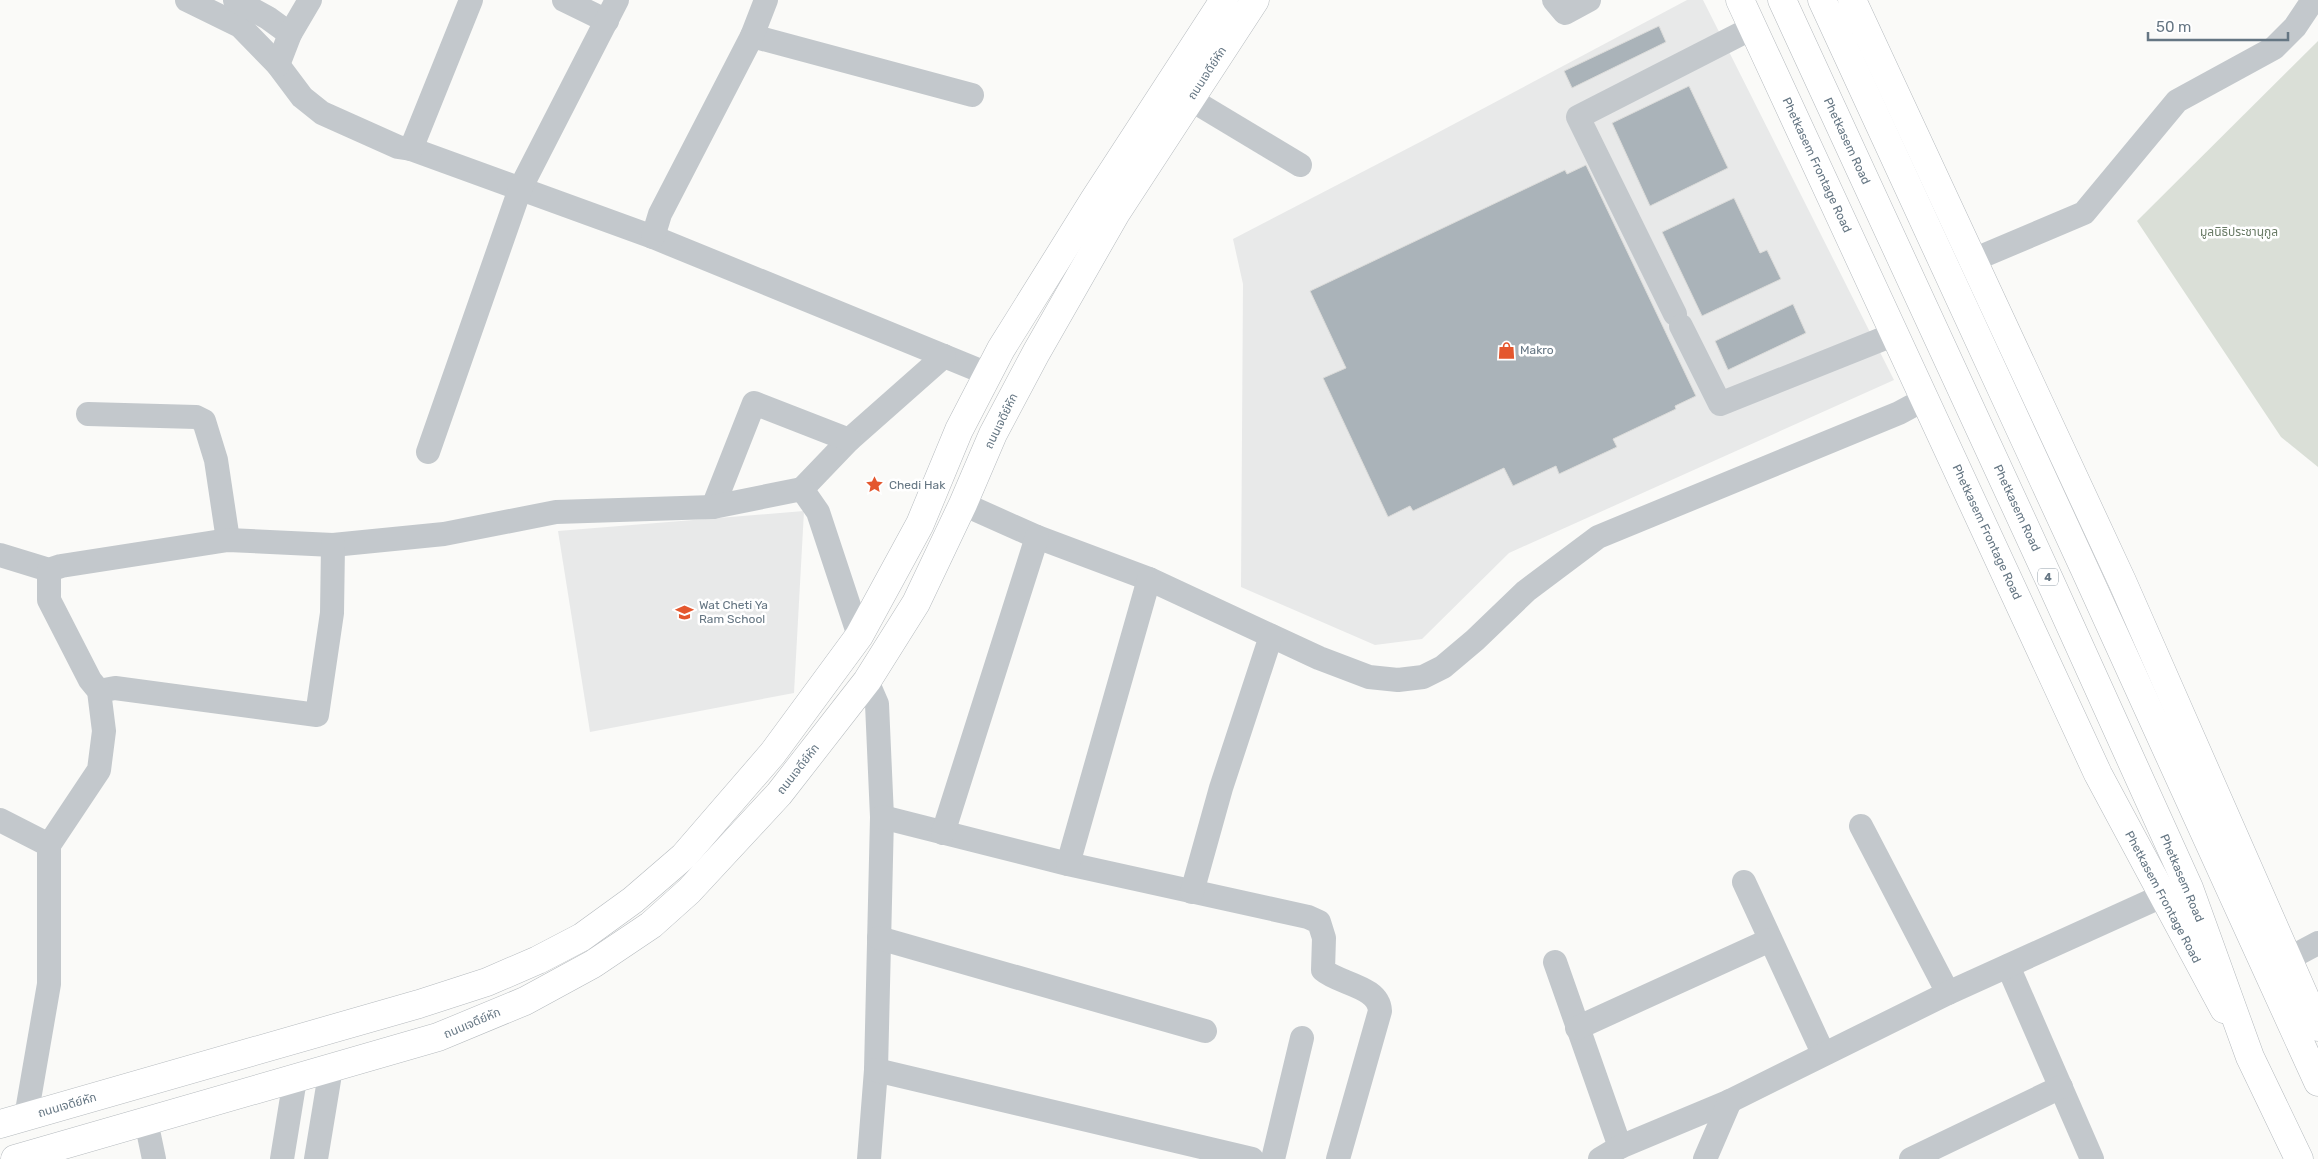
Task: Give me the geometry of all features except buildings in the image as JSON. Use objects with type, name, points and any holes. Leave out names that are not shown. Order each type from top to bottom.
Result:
[{"type":"main road","name":"ถนนเจดีย์หัก","points":[[0,1124],[419,1004],[487,982],[538,960],[582,936],[633,900],[684,856],[773,753],[859,636],[920,524],[959,430],[988,374],[1094,200],[1224,0]]},
{"type":"main road","name":"ถนนเจดีย์หัก","points":[[15,1159],[438,1037],[525,1001],[593,964],[651,925],[689,892],[779,794],[867,681],[916,603],[963,504],[993,434],[1036,353],[1116,213],[1254,0]]},
{"type":"main road","name":"Phetkasem Frontage Road","points":[[1740,0],[2098,774],[2250,1057]]},
{"type":"main road","name":"Phetkasem Road","points":[[1782,0],[2050,581],[2189,888],[2250,1057],[2299,1159]]},
{"type":"main road","points":[[1822,0],[2077,552],[2318,1082]]},
{"type":"main road","points":[[1852,0],[2122,581],[2318,1026]]},
{"type":"street","points":[[187,0],[240,26],[278,65],[302,97],[322,113],[398,147],[411,149],[653,237],[988,374]]},
{"type":"street","points":[[235,0],[268,18],[290,34]]},
{"type":"street","points":[[278,65],[290,34],[310,0]]},
{"type":"street","points":[[411,149],[471,0]]},
{"type":"street","points":[[564,0],[607,21]]},
{"type":"street","points":[[428,452],[520,189],[617,0]]},
{"type":"street","points":[[653,237],[660,214],[752,36],[766,0]]},
{"type":"street","points":[[1554,0],[1565,13],[1589,0]]},
{"type":"street","points":[[1973,260],[2084,212],[2177,101],[2274,48],[2295,27],[2313,0]]},
{"type":"street","points":[[1754,27],[1578,117],[1720,404],[1895,334]]},
{"type":"street","points":[[752,36],[972,96]]},
{"type":"street","points":[[1190,99],[1300,165]]},
{"type":"street","points":[[0,554],[49,570],[61,566],[228,540],[333,545],[444,534],[556,512],[713,507],[802,489],[849,440],[944,356]]},
{"type":"street","points":[[963,504],[1037,537],[1150,579],[1319,658],[1369,676],[1398,680],[1423,677],[1443,667],[1475,640],[1526,591],[1598,537],[1899,413],[1925,399]]},
{"type":"street","points":[[713,507],[754,403],[849,440]]},
{"type":"street","points":[[88,414],[196,417],[204,421],[216,460],[228,540]]},
{"type":"street","points":[[802,489],[818,512],[859,636]]},
{"type":"street","points":[[943,833],[1037,537]]},
{"type":"street","points":[[99,691],[115,688],[317,715],[332,613],[333,545]]},
{"type":"street","points":[[26,1117],[49,984],[49,845],[100,770],[104,731],[99,691],[90,680],[49,600],[49,570]]},
{"type":"street","points":[[1068,864],[1150,579]]},
{"type":"street","points":[[1192,892],[1222,788],[1271,636]]},
{"type":"street","points":[[867,681],[876,704],[882,818],[876,1070],[869,1159]]},
{"type":"street","points":[[882,818],[1068,864],[1308,917],[1319,922],[1324,938],[1323,970],[1331,977],[1371,994],[1380,1003],[1380,1011],[1338,1159]]},
{"type":"street","points":[[0,820],[49,845]]},
{"type":"street","points":[[1861,826],[1948,993]]},
{"type":"street","points":[[1744,882],[1823,1053]]},
{"type":"street","points":[[1555,962],[1577,1028],[1610,1153],[1730,1101],[1823,1053],[1948,993],[2162,896]]},
{"type":"street","points":[[879,938],[1205,1031]]},
{"type":"street","points":[[1577,1028],[1770,940]]},
{"type":"street","points":[[2288,958],[2318,943]]},
{"type":"street","points":[[2008,966],[2092,1159]]},
{"type":"street","points":[[1273,1159],[1302,1038]]},
{"type":"street","points":[[316,1159],[331,1068]]},
{"type":"street","points":[[876,1070],[1252,1159]]},
{"type":"street","points":[[282,1159],[295,1079]]},
{"type":"street","points":[[1910,1159],[2061,1087]]},
{"type":"street","points":[[1706,1159],[1730,1101]]},
{"type":"street","points":[[146,1121],[154,1159]]},
{"type":"shaded area","points":[[1687,0],[1703,0],[1894,380],[1509,553],[1422,639],[1375,645],[1241,587],[1243,284],[1233,239]]},
{"type":"shaded area","name":"Wat Cheti Ya Ram School","points":[[804,511],[794,693],[590,732],[558,531]]},
{"type":"green space","name":"มูลนิธิประชานุกูล","points":[[2318,41],[2318,467],[2281,437],[2137,221]]},
{"type":"place","name":"Makro","points":[[1506,350]]},
{"type":"place","name":"Chedi Hak","points":[[875,485]]},
{"type":"place","name":"Wat Cheti Ya Ram School","points":[[685,612]]}]
